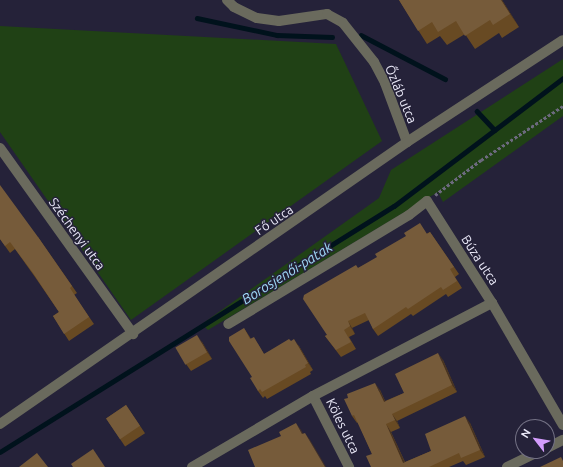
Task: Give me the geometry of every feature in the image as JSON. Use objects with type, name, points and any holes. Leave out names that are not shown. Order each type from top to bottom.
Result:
[{"type":"street","name":"Őzláb utca","points":[[227,0],[234,8],[257,18],[279,21],[327,14],[343,23],[374,62],[407,142]]},
{"type":"street","name":"Fő utca","points":[[0,424],[133,334],[407,142],[563,40]]},
{"type":"street","name":"Széchenyi utca","points":[[0,148],[133,334]]},
{"type":"street","name":"Búza utca","points":[[192,467],[313,396],[492,302],[427,201]]},
{"type":"street","points":[[228,324],[409,215],[427,201]]},
{"type":"street","points":[[492,302],[563,425]]},
{"type":"street","name":"Köles utca","points":[[313,396],[349,467]]},
{"type":"street","points":[[507,467],[524,459]]},
{"type":"path","points":[[427,201],[482,160],[563,106]]},
{"type":"green space","points":[[0,26],[336,44],[382,141],[131,320],[0,132]]},
{"type":"green space","points":[[563,59],[563,116],[443,202],[438,192],[208,330],[202,324],[379,198],[391,170]]},
{"type":"building","points":[[399,0],[501,0],[510,14],[493,25],[490,20],[465,36],[456,21],[438,32],[432,22],[418,31]]},
{"type":"building","points":[[0,185],[72,286],[70,288],[89,317],[64,334],[53,316],[59,312],[33,273],[10,242],[5,246],[0,239]]},
{"type":"building","points":[[420,223],[427,234],[430,232],[454,267],[450,269],[457,281],[443,290],[441,287],[408,309],[406,307],[373,329],[365,313],[348,321],[350,326],[344,330],[351,342],[336,350],[325,336],[327,335],[303,299],[304,295],[356,265],[358,268],[377,257],[375,254],[406,236],[404,233]]},
{"type":"building","points":[[244,328],[250,339],[254,337],[264,354],[289,339],[291,341],[294,339],[308,363],[305,365],[306,367],[262,392],[260,389],[258,391],[250,378],[252,377],[229,341],[229,337]]},
{"type":"building","points":[[197,335],[207,352],[185,365],[175,348]]},
{"type":"building","points":[[438,353],[452,385],[392,414],[395,420],[386,424],[403,463],[431,451],[425,434],[465,416],[480,450],[461,458],[459,453],[429,467],[371,467],[366,456],[372,454],[354,415],[352,416],[344,399],[348,398],[347,394],[375,383],[384,402],[404,393],[395,374]]},
{"type":"building","points":[[126,405],[140,426],[120,439],[106,418]]},
{"type":"building","points":[[296,423],[302,434],[305,433],[325,467],[255,467],[248,450],[281,436],[279,432]]},
{"type":"building","points":[[93,449],[105,467],[73,467],[71,464]]},
{"type":"building","points":[[37,453],[48,467],[19,467]]},
{"type":"building","points":[[561,457],[563,467],[540,467]]},
{"type":"waterway","points":[[197,18],[277,35],[332,37]]},
{"type":"waterway","points":[[361,35],[445,79]]},
{"type":"waterway","name":"Borosjenői-patak","points":[[0,452],[394,206],[563,78]]},
{"type":"waterway","points":[[477,111],[495,130]]}]
